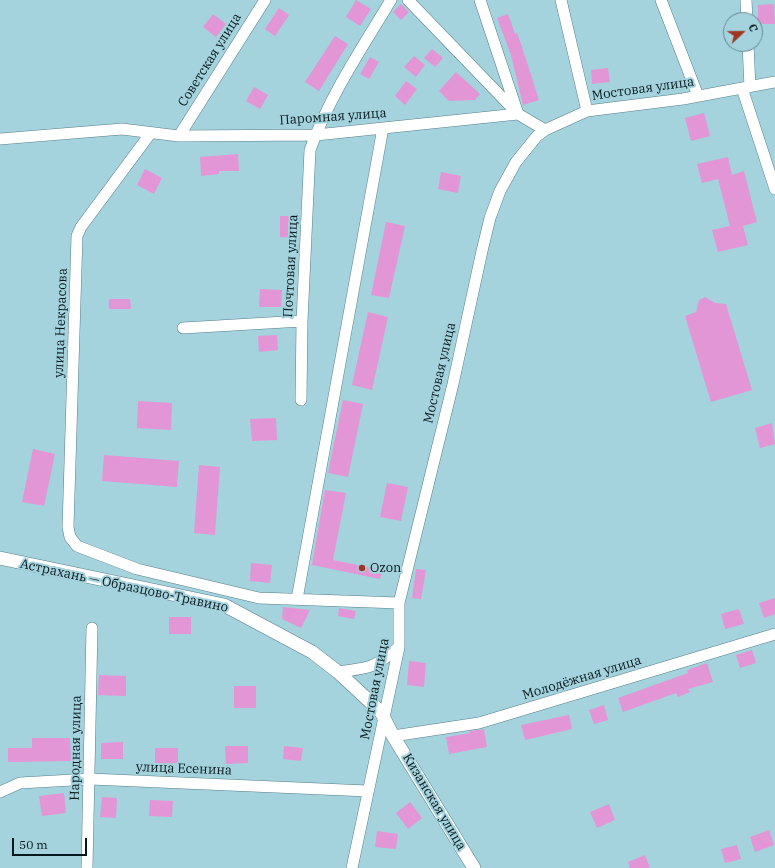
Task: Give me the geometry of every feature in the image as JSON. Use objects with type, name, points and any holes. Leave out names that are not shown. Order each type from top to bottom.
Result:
[{"type":"street","name":"Советская улица","points":[[179,136],[265,0]]},
{"type":"street","name":"Почтовая улица","points":[[301,400],[302,321],[310,150],[341,84],[391,0]]},
{"type":"street","points":[[408,0],[518,114],[545,130]]},
{"type":"street","points":[[480,0],[518,114]]},
{"type":"street","points":[[561,0],[587,111]]},
{"type":"street","points":[[661,0],[698,96]]},
{"type":"street","points":[[746,0],[747,12]]},
{"type":"street","points":[[748,52],[746,88],[775,189]]},
{"type":"street","name":"Мостовая улица","points":[[352,868],[399,647],[399,603],[453,384],[490,218],[500,192],[516,162],[534,139],[545,130],[587,111],[698,96],[775,82]]},
{"type":"street","name":"Паромная улица","points":[[0,139],[122,129],[150,134],[179,136],[316,135],[518,114]]},
{"type":"street","points":[[383,128],[297,599],[399,603]]},
{"type":"street","name":"улица Некрасова","points":[[150,134],[81,227],[77,236],[68,527],[70,537],[77,546],[137,569],[259,598],[297,599]]},
{"type":"street","points":[[183,328],[302,321]]},
{"type":"street","name":"Астрахань — Образцово-Травино","points":[[0,558],[224,605],[312,652],[338,672],[381,712],[393,736]]},
{"type":"street","name":"Народная улица","points":[[87,868],[92,628]]},
{"type":"street","name":"Молодёжная улица","points":[[393,736],[479,723],[775,634]]},
{"type":"street","points":[[338,672],[371,667],[379,663],[399,647]]},
{"type":"street","name":"Кизанская улица","points":[[393,736],[474,868]]},
{"type":"street","name":"улица Есенина","points":[[0,792],[20,783],[90,779],[368,791]]},
{"type":"building","points":[[356,0],[371,9],[360,26],[346,17]]},
{"type":"building","points":[[401,4],[409,12],[401,20],[393,12]]},
{"type":"building","points":[[774,4],[775,24],[763,24],[763,12],[758,12],[758,5]]},
{"type":"building","points":[[279,8],[289,15],[275,36],[265,29]]},
{"type":"building","points":[[213,14],[226,24],[216,37],[203,27]]},
{"type":"building","points":[[508,14],[515,34],[517,33],[539,100],[523,105],[511,55],[497,18]]},
{"type":"building","points":[[335,36],[348,44],[319,91],[305,82]]},
{"type":"building","points":[[432,49],[443,58],[435,67],[424,58]]},
{"type":"building","points":[[414,56],[425,65],[416,77],[404,67]]},
{"type":"building","points":[[370,57],[379,62],[369,79],[360,74]]},
{"type":"building","points":[[608,68],[610,82],[592,84],[591,70]]},
{"type":"building","points":[[456,72],[480,94],[475,100],[449,101],[439,91]]},
{"type":"building","points":[[406,81],[417,89],[405,105],[395,96]]},
{"type":"building","points":[[254,87],[268,95],[260,109],[246,101]]},
{"type":"building","points":[[704,113],[710,136],[691,141],[685,118]]},
{"type":"building","points":[[238,154],[239,171],[219,171],[219,174],[201,176],[200,157]]},
{"type":"building","points":[[728,157],[732,175],[744,171],[757,222],[743,226],[748,245],[718,252],[712,230],[730,226],[718,179],[702,183],[697,164]]},
{"type":"building","points":[[145,169],[162,178],[154,194],[137,185]]},
{"type":"building","points":[[441,172],[461,176],[458,193],[438,189]]},
{"type":"building","points":[[280,216],[298,216],[297,238],[280,237]]},
{"type":"building","points":[[386,222],[405,226],[389,298],[371,295]]},
{"type":"building","points":[[260,289],[282,290],[281,307],[259,307]]},
{"type":"building","points":[[705,297],[715,303],[726,304],[752,390],[711,402],[685,316],[696,312],[699,300]]},
{"type":"building","points":[[109,299],[130,299],[131,309],[109,309]]},
{"type":"building","points":[[368,312],[388,317],[372,390],[352,385]]},
{"type":"building","points":[[277,335],[278,350],[259,352],[258,336]]},
{"type":"building","points":[[343,400],[363,404],[348,477],[328,473]]},
{"type":"building","points":[[138,401],[172,403],[171,430],[137,428]]},
{"type":"building","points":[[276,418],[277,440],[252,441],[250,419]]},
{"type":"building","points":[[772,423],[775,444],[760,448],[755,428]]},
{"type":"building","points":[[33,449],[55,454],[44,506],[22,502]]},
{"type":"building","points":[[104,455],[179,461],[177,487],[102,481]]},
{"type":"building","points":[[199,465],[220,467],[215,535],[194,533]]},
{"type":"building","points":[[387,483],[408,487],[401,521],[380,517]]},
{"type":"building","points":[[325,490],[346,493],[333,560],[372,568],[384,567],[380,579],[312,565]]},
{"type":"building","points":[[251,563],[272,565],[270,583],[250,581]]},
{"type":"building","points":[[416,569],[426,570],[421,599],[412,598]]},
{"type":"building","points":[[775,598],[775,614],[764,618],[759,603]]},
{"type":"building","points":[[283,607],[310,610],[301,628],[282,619]]},
{"type":"building","points":[[339,608],[356,611],[354,619],[338,616]]},
{"type":"building","points":[[739,609],[744,624],[725,629],[721,614]]},
{"type":"building","points":[[169,617],[191,617],[191,634],[169,634]]},
{"type":"building","points":[[752,650],[756,663],[740,668],[736,655]]},
{"type":"building","points":[[409,661],[426,663],[424,687],[407,685]]},
{"type":"building","points":[[707,663],[713,682],[688,689],[690,692],[678,697],[676,693],[623,712],[618,698],[688,673],[687,670]]},
{"type":"building","points":[[99,675],[126,676],[126,696],[98,695]]},
{"type":"building","points":[[234,686],[256,686],[256,708],[234,708]]},
{"type":"building","points":[[604,705],[608,720],[594,724],[589,710]]},
{"type":"building","points":[[569,715],[572,729],[525,740],[521,725]]},
{"type":"building","points":[[484,729],[487,747],[449,754],[446,737]]},
{"type":"building","points":[[32,738],[70,738],[71,761],[8,762],[8,748],[32,748]]},
{"type":"building","points":[[123,742],[123,759],[101,759],[101,743]]},
{"type":"building","points":[[225,746],[248,746],[248,763],[226,764]]},
{"type":"building","points":[[284,746],[303,748],[301,761],[283,759]]},
{"type":"building","points":[[155,748],[178,748],[178,763],[155,764]]},
{"type":"building","points":[[64,793],[66,813],[42,816],[39,796]]},
{"type":"building","points":[[102,797],[117,798],[116,818],[100,817]]},
{"type":"building","points":[[150,800],[173,801],[172,817],[149,816]]},
{"type":"building","points":[[410,802],[422,818],[408,829],[396,813]]},
{"type":"building","points":[[609,804],[615,820],[597,828],[590,812]]},
{"type":"building","points":[[769,830],[774,845],[755,852],[750,837]]},
{"type":"building","points":[[377,831],[398,834],[396,849],[375,847]]},
{"type":"building","points":[[737,845],[741,859],[725,863],[721,849]]},
{"type":"building","points":[[645,855],[650,868],[630,868],[628,862]]},
{"type":"place","name":"Ozon","points":[[362,568]]}]
